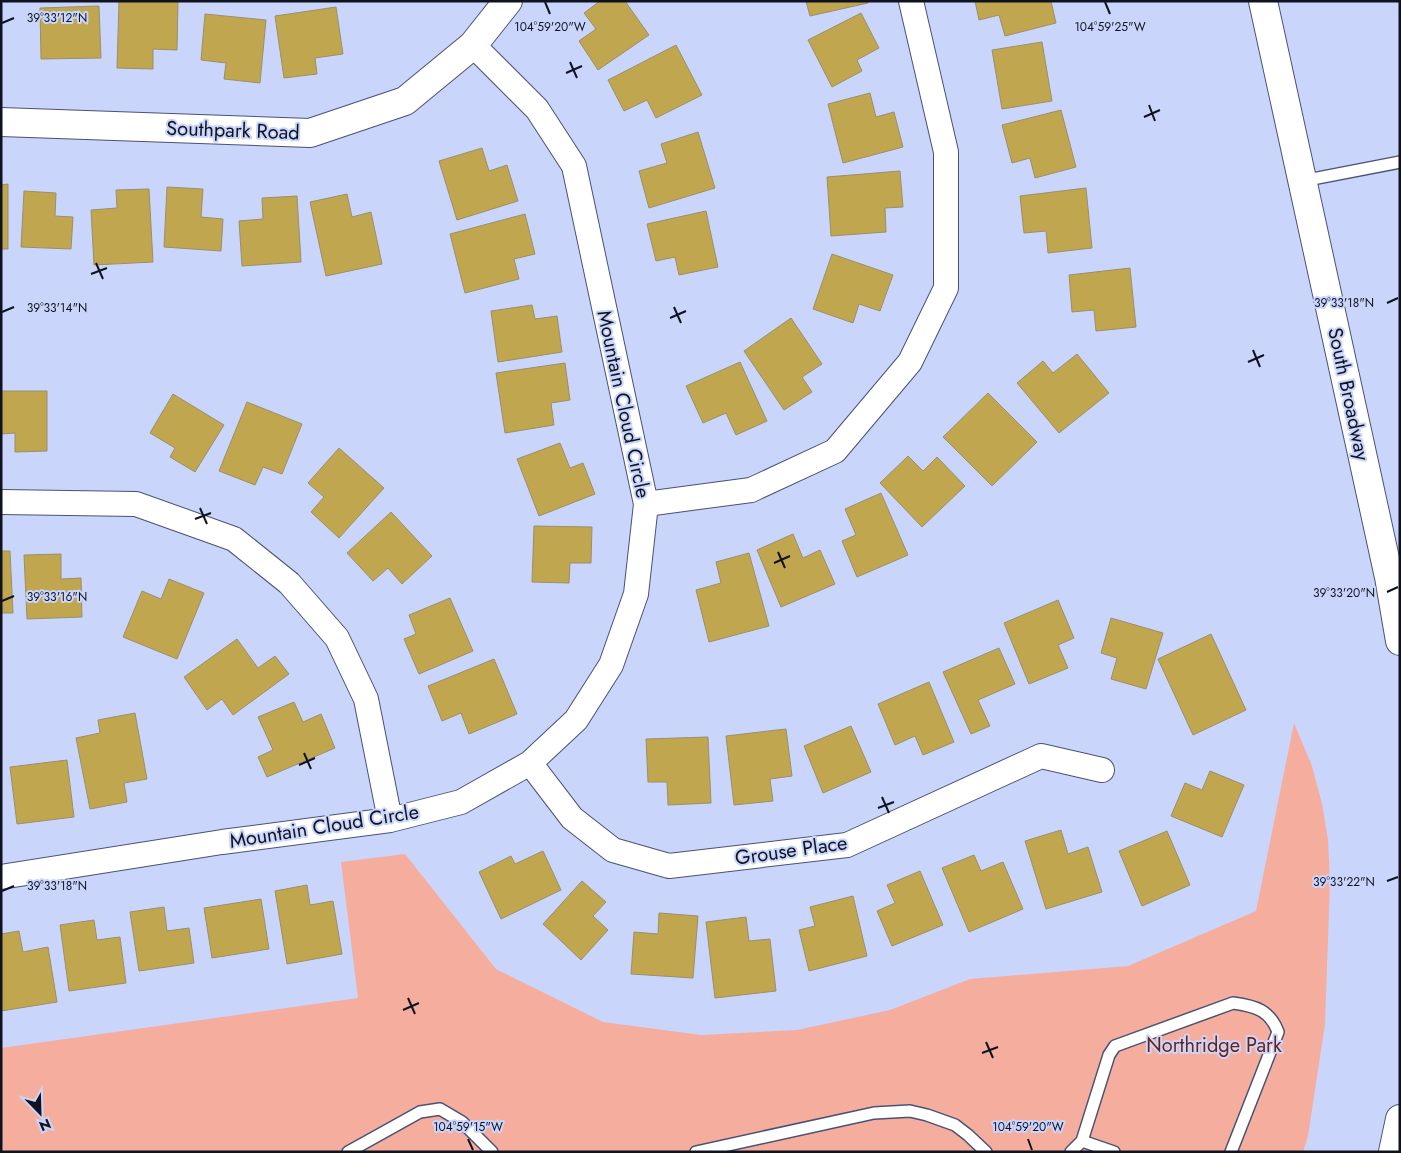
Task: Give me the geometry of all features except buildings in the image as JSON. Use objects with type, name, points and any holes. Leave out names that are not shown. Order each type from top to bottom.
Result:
[{"type":"main road","name":"Southpark Road","points":[[1,122],[310,132],[405,101],[472,45],[508,1]]},
{"type":"main road","name":"South Broadway","points":[[1263,1],[1389,577],[1400,640]]},
{"type":"main road","points":[[1393,1152],[1400,1119]]},
{"type":"street","points":[[646,504],[751,490],[835,451],[910,362],[946,288],[946,152],[911,1]]},
{"type":"street","name":"Mountain Cloud Circle","points":[[1,876],[222,842],[390,820],[461,802],[530,763],[576,720],[611,665],[636,594],[646,504],[574,166],[537,109],[472,45]]},
{"type":"street","points":[[1,502],[136,504],[234,539],[289,583],[337,638],[366,699],[390,820]]},
{"type":"street","name":"Grouse Place","points":[[530,763],[572,818],[613,850],[669,866],[846,845],[1041,756],[1102,770]]},
{"type":"lane","points":[[1302,181],[1400,162]]},
{"type":"lane","points":[[1071,1152],[1082,1141],[1109,1055],[1115,1046],[1233,1002],[1248,1005],[1269,1015],[1275,1023],[1278,1032],[1231,1152]]},
{"type":"lane","points":[[348,1152],[420,1112],[440,1109],[462,1122],[492,1152]]},
{"type":"lane","points":[[696,1152],[874,1113],[910,1111],[927,1114],[954,1125],[986,1152]]},
{"type":"lane","points":[[1082,1141],[1114,1152]]},
{"type":"green space","name":"Northridge Park","points":[[1294,723],[1312,766],[1322,804],[1328,839],[1330,883],[1325,1024],[1308,1136],[1303,1152],[1,1152],[1,1048],[358,998],[341,862],[405,854],[496,969],[603,1022],[701,1035],[797,1030],[890,1010],[970,979],[1128,966],[1256,911]]}]
